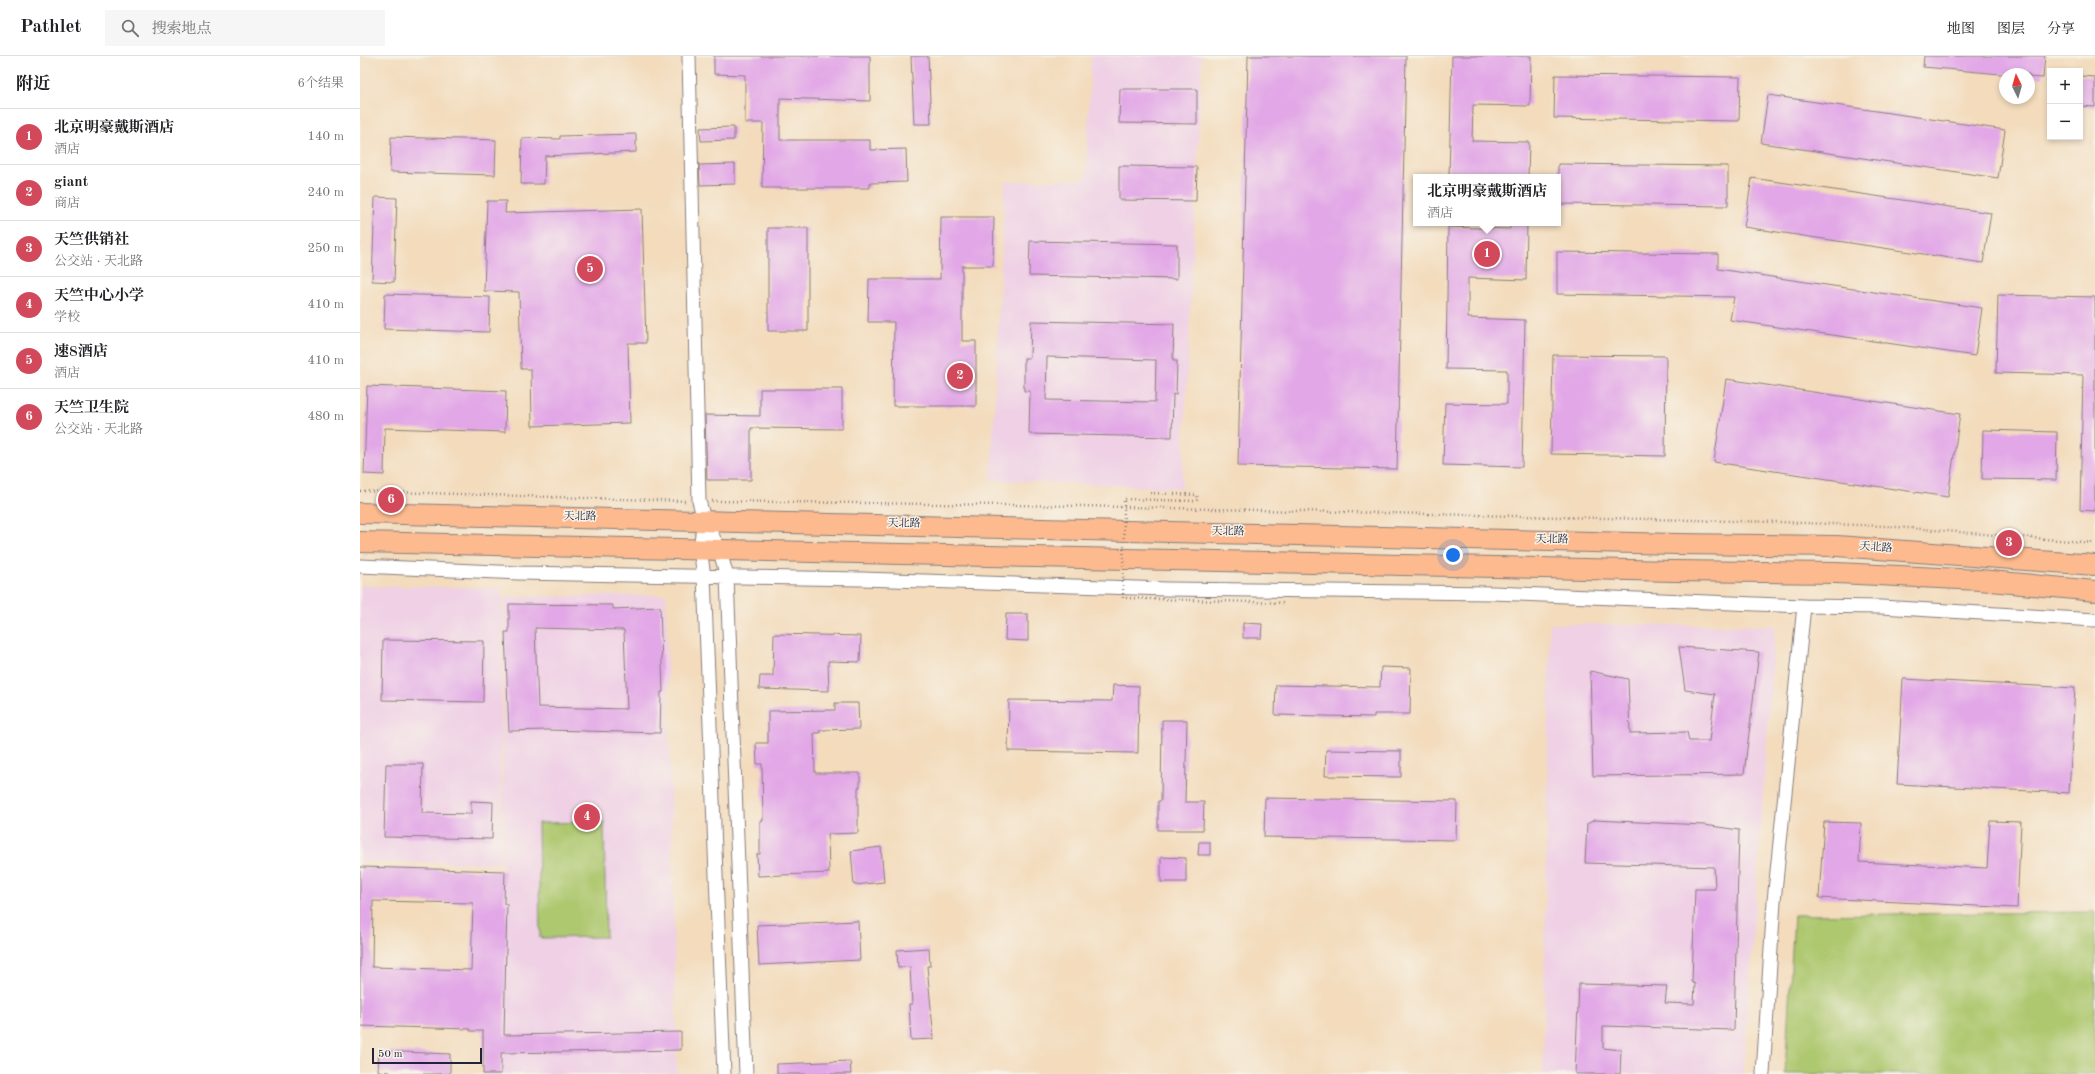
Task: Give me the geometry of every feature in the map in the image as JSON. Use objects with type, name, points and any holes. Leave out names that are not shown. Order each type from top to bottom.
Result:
[{"type":"main road","name":"天北路","points":[[360,513],[702,510],[1676,544],[1837,546],[2095,566]]},
{"type":"main road","points":[[360,542],[720,551],[1837,573],[1980,580],[2095,591]]},
{"type":"street","points":[[689,56],[702,510],[700,550],[704,576],[724,1074]]},
{"type":"street","points":[[702,510],[720,551],[727,577],[746,1074]]},
{"type":"street","points":[[360,566],[518,573],[862,578],[1167,589],[1493,593],[1804,606],[1881,607],[2095,620]]},
{"type":"street","points":[[1763,1074],[1774,900],[1804,606]]},
{"type":"path","points":[[360,491],[702,510],[1098,506],[1770,522],[1884,526],[2095,543]]},
{"type":"path","points":[[1150,493],[1197,495],[1198,499],[1196,501],[1124,499],[1123,598],[1285,603]]},
{"type":"shaded area","points":[[1091,56],[1202,56],[1182,488],[991,480],[1005,182],[1086,179]]},
{"type":"shaded area","points":[[360,586],[502,588],[500,863],[360,862]]},
{"type":"shaded area","points":[[666,595],[677,1074],[500,1074],[504,597]]},
{"type":"shaded area","points":[[1550,624],[1775,626],[1743,1074],[1543,1074]]},
{"type":"green space","points":[[604,822],[606,937],[540,938],[538,823]]},
{"type":"green space","points":[[2095,912],[2095,1074],[1785,1074],[1794,915]]},
{"type":"building","points":[[714,56],[870,56],[870,101],[780,98],[780,140],[870,140],[870,150],[906,149],[907,182],[870,183],[870,188],[762,188],[763,123],[745,123],[745,75],[714,74]]},
{"type":"building","points":[[911,56],[928,56],[931,124],[914,124]]},
{"type":"building","points":[[1248,56],[1406,56],[1397,469],[1238,466]]},
{"type":"building","points":[[1452,56],[1531,56],[1530,106],[1473,105],[1472,141],[1529,142],[1528,174],[1449,174]]},
{"type":"building","points":[[1924,56],[2045,56],[2043,78],[2035,77],[2035,68],[1999,68],[1999,74],[1923,67]]},
{"type":"building","points":[[1555,75],[1740,77],[1739,121],[1554,118]]},
{"type":"building","points":[[2083,76],[2095,77],[2095,107],[2083,106]]},
{"type":"building","points":[[1120,89],[1197,89],[1197,124],[1119,123]]},
{"type":"building","points":[[1768,95],[2005,130],[1998,178],[1761,143]]},
{"type":"building","points":[[734,127],[734,140],[701,141],[700,128]]},
{"type":"building","points":[[636,134],[636,152],[545,156],[544,184],[521,184],[522,138],[560,139],[560,136]]},
{"type":"building","points":[[391,137],[496,140],[495,175],[390,172]]},
{"type":"building","points":[[735,164],[735,184],[700,185],[699,165]]},
{"type":"building","points":[[1558,164],[1728,166],[1728,206],[1561,204],[1561,174],[1558,174]]},
{"type":"building","points":[[1119,166],[1197,167],[1196,201],[1119,200]]},
{"type":"building","points":[[1752,178],[1991,213],[1983,263],[1744,227]]},
{"type":"building","points":[[375,197],[397,198],[394,282],[372,281]]},
{"type":"building","points":[[487,201],[506,201],[505,213],[642,209],[646,343],[628,343],[630,423],[532,426],[531,369],[521,369],[519,292],[484,291]]},
{"type":"building","points":[[941,217],[994,217],[993,266],[962,266],[962,341],[976,341],[976,406],[893,406],[894,322],[868,322],[869,279],[940,279]]},
{"type":"building","points":[[1510,226],[1527,226],[1526,280],[1468,278],[1468,318],[1525,320],[1522,467],[1443,465],[1445,403],[1507,404],[1507,370],[1446,369],[1448,227],[1510,229]]},
{"type":"building","points":[[768,228],[808,228],[808,331],[768,331]]},
{"type":"building","points":[[1030,241],[1177,244],[1177,279],[1029,276]]},
{"type":"building","points":[[1557,252],[1718,254],[1718,269],[1982,308],[1975,356],[1730,320],[1734,297],[1557,294]]},
{"type":"building","points":[[385,294],[490,297],[489,332],[384,329]]},
{"type":"building","points":[[1998,295],[2095,297],[2095,511],[2080,510],[2083,375],[1996,373]]},
{"type":"building","points":[[1031,321],[1174,324],[1173,361],[1177,361],[1176,395],[1173,394],[1172,437],[1029,434],[1030,391],[1024,391],[1024,358],[1030,358]],"holes":[[[1047,357],[1156,360],[1155,402],[1046,400]]]},
{"type":"building","points":[[1553,355],[1666,356],[1665,456],[1551,454]]},
{"type":"building","points":[[1726,379],[1960,414],[1948,497],[1714,462]]},
{"type":"building","points":[[367,386],[506,391],[505,432],[385,428],[384,475],[364,474]]},
{"type":"building","points":[[760,389],[842,389],[842,429],[751,428],[751,480],[707,480],[705,415],[760,416]]},
{"type":"building","points":[[1983,430],[2057,432],[2056,480],[1982,479]]},
{"type":"building","points":[[509,604],[613,605],[613,609],[660,607],[663,692],[661,692],[660,733],[547,730],[509,731],[505,632],[509,632]],"holes":[[[535,628],[624,630],[627,709],[538,707]]]},
{"type":"building","points":[[1006,614],[1028,614],[1028,641],[1005,640]]},
{"type":"building","points":[[1243,623],[1262,624],[1261,638],[1243,638]]},
{"type":"building","points":[[774,634],[861,636],[860,662],[828,661],[829,691],[759,689],[760,676],[773,676]]},
{"type":"building","points":[[383,640],[484,641],[483,702],[382,700]]},
{"type":"building","points":[[1679,647],[1759,652],[1744,774],[1593,776],[1590,671],[1628,679],[1630,733],[1687,732],[1689,741],[1709,741],[1715,694],[1685,690]]},
{"type":"building","points":[[1381,667],[1411,668],[1410,714],[1374,714],[1374,717],[1275,715],[1276,685],[1380,687]]},
{"type":"building","points":[[1903,679],[2075,688],[2069,793],[1897,784]]},
{"type":"building","points":[[1113,685],[1139,686],[1138,753],[1008,751],[1009,700],[1112,701]]},
{"type":"building","points":[[835,703],[858,703],[859,729],[820,730],[820,733],[814,733],[815,773],[860,773],[860,787],[858,787],[858,833],[828,834],[829,873],[758,876],[757,854],[760,854],[760,821],[763,821],[762,764],[757,764],[756,743],[768,743],[768,711],[835,710]]},
{"type":"building","points":[[1162,720],[1187,720],[1185,802],[1204,802],[1203,830],[1158,830],[1158,801],[1161,801]]},
{"type":"building","points":[[1326,750],[1401,751],[1401,777],[1325,776]]},
{"type":"building","points":[[386,764],[423,764],[422,813],[471,814],[471,801],[493,802],[492,839],[384,837]]},
{"type":"building","points":[[1265,798],[1457,801],[1456,840],[1264,837]]},
{"type":"building","points":[[1594,820],[1704,825],[1739,830],[1734,1030],[1603,1026],[1603,1048],[1621,1050],[1620,1074],[1575,1074],[1579,984],[1667,986],[1665,1003],[1694,1004],[1695,984],[1692,982],[1695,889],[1715,889],[1714,867],[1585,863],[1587,824]]},
{"type":"building","points":[[1990,821],[2021,822],[2017,908],[1819,898],[1824,822],[1861,823],[1859,862],[1987,868]]},
{"type":"building","points":[[1199,842],[1210,842],[1210,855],[1198,855]]},
{"type":"building","points":[[881,847],[884,882],[854,885],[851,851]]},
{"type":"building","points":[[1161,857],[1186,858],[1186,882],[1161,882]]},
{"type":"building","points":[[360,867],[505,871],[504,904],[507,904],[504,1035],[681,1032],[681,1050],[501,1053],[501,1074],[483,1074],[483,1031],[470,1031],[470,1029],[360,1026]],"holes":[[[373,901],[473,903],[471,970],[372,967]]]},
{"type":"building","points":[[858,921],[860,960],[759,965],[757,925]]},
{"type":"building","points":[[929,948],[930,966],[927,966],[934,1039],[911,1040],[909,1004],[912,1004],[910,967],[898,968],[897,950]]},
{"type":"building","points":[[379,1051],[450,1054],[450,1074],[390,1074],[390,1072],[378,1071]]},
{"type":"building","points":[[850,1061],[851,1074],[777,1074],[777,1064]]},
{"type":"place","name":"北京明豪戴斯酒店","points":[[1487,254]]},
{"type":"place","name":"速8酒店","points":[[590,269]]},
{"type":"place","name":"giant","points":[[960,376]]},
{"type":"place","name":"天竺卫生院","points":[[391,500]]},
{"type":"place","name":"天竺供销社","points":[[2009,543]]},
{"type":"place","name":"天竺中心小学","points":[[587,817]]}]
